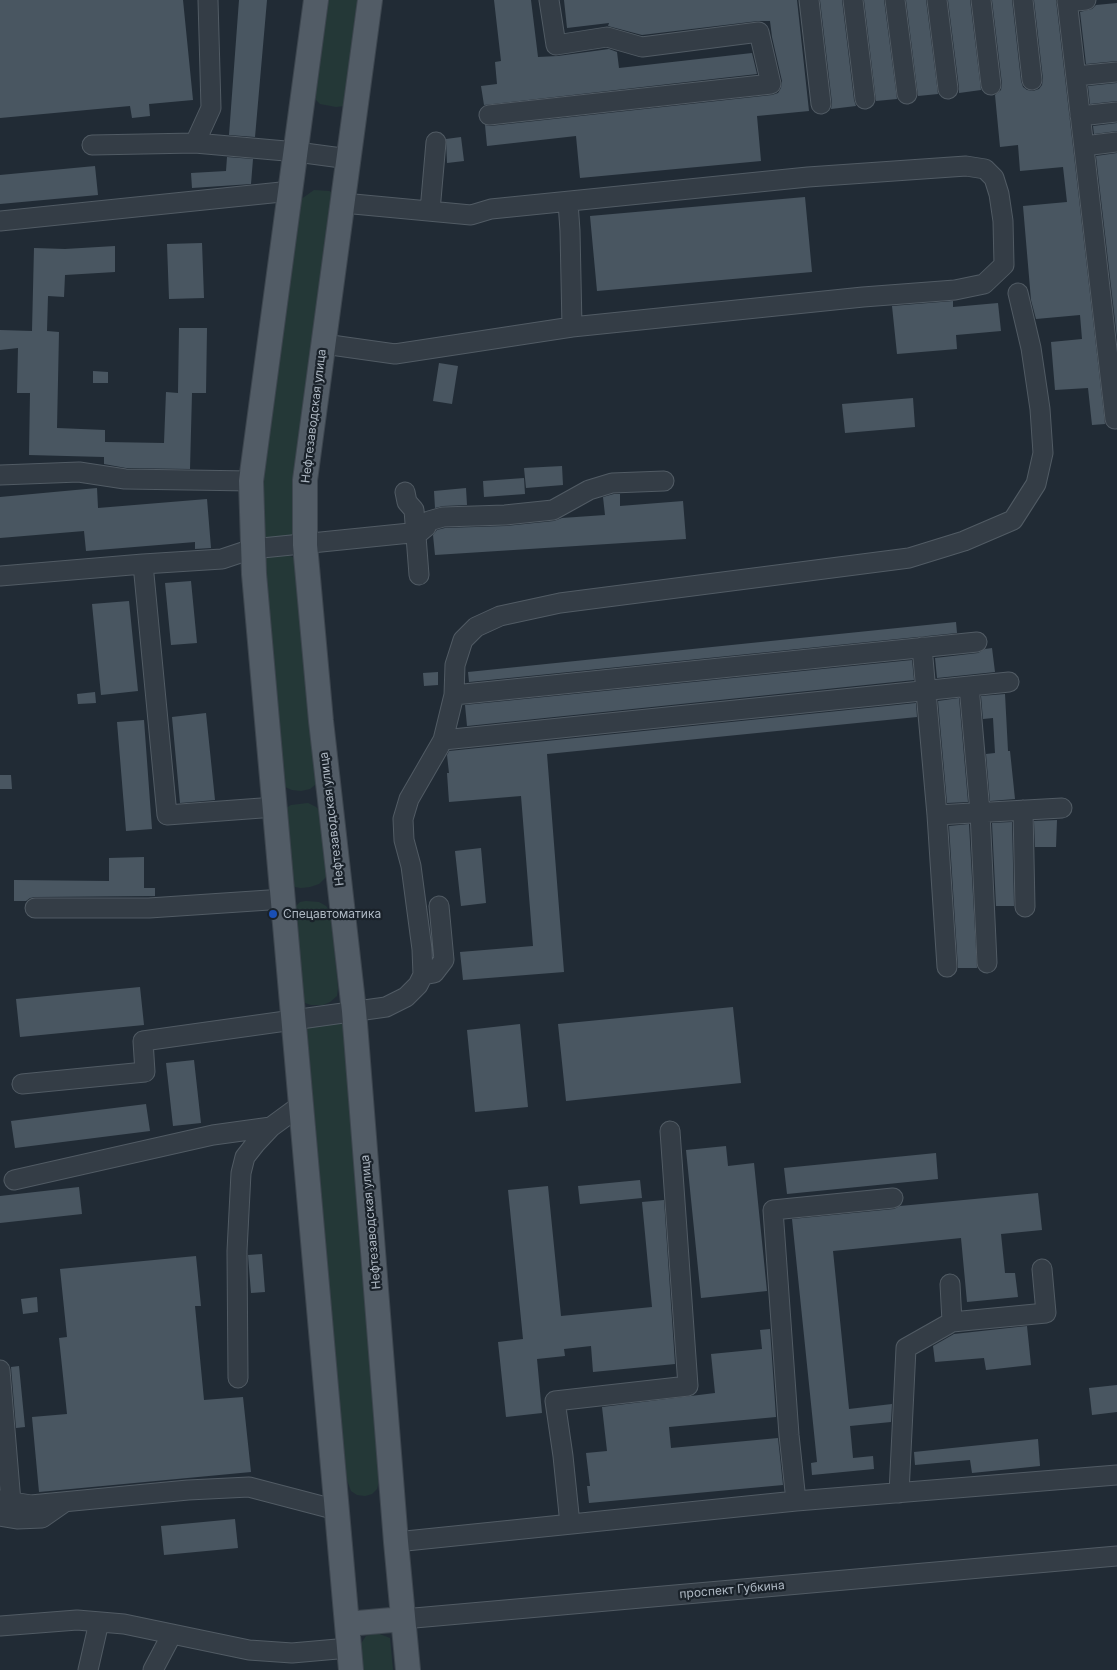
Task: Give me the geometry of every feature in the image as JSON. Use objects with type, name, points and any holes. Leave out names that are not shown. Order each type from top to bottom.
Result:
[{"type":"main road","points":[[316,0],[251,482],[252,549],[349,1647]]},
{"type":"main road","name":"Нефтезаводская улица","points":[[370,0],[305,480],[305,545],[322,731],[354,1011],[396,1542],[408,1670]]},
{"type":"main road","name":"проспект Губкина","points":[[349,1647],[403,1620]]},
{"type":"street","points":[[196,139],[211,108],[208,0]]},
{"type":"street","points":[[489,115],[770,84],[759,32],[642,48],[607,38],[556,45],[549,0]]},
{"type":"street","points":[[809,0],[821,104]]},
{"type":"street","points":[[854,0],[865,99]]},
{"type":"street","points":[[896,0],[907,94]]},
{"type":"street","points":[[937,0],[948,90]]},
{"type":"street","points":[[980,0],[991,85]]},
{"type":"street","points":[[1023,0],[1032,80]]},
{"type":"street","points":[[1086,0],[1067,1],[1084,146],[1110,312],[1115,420]]},
{"type":"street","points":[[1076,76],[1117,72]]},
{"type":"street","points":[[1080,116],[1117,112]]},
{"type":"street","points":[[92,145],[196,139],[297,147],[349,159]]},
{"type":"street","points":[[430,211],[436,142]]},
{"type":"street","points":[[1084,146],[1117,142]]},
{"type":"street","points":[[324,344],[394,354],[572,327],[862,297],[955,290],[984,284],[1004,265],[1003,221],[999,194],[994,178],[985,169],[966,166],[808,177],[491,209],[471,214],[343,203]]},
{"type":"street","points":[[0,221],[291,191]]},
{"type":"street","points":[[568,202],[572,327]]},
{"type":"street","points":[[22,1084],[145,1072],[143,1041],[386,1006],[406,997],[418,985],[423,976],[422,949],[411,866],[404,840],[403,819],[409,799],[443,740],[454,695],[455,664],[463,640],[476,627],[500,616],[560,603],[909,558],[964,541],[1013,520],[1036,484],[1043,453],[1040,410],[1031,348],[1018,293]]},
{"type":"street","points":[[0,475],[80,472],[124,480],[251,482]]},
{"type":"street","points":[[0,576],[222,559],[252,549],[420,532],[426,527],[428,521],[443,517],[553,510],[589,490],[612,483],[664,481]]},
{"type":"street","points":[[405,492],[406,502],[414,510],[419,575]]},
{"type":"street","points":[[143,564],[167,815],[275,807]]},
{"type":"street","points":[[454,695],[976,642]]},
{"type":"street","points":[[922,647],[937,815],[947,968]]},
{"type":"street","points":[[443,740],[1009,682]]},
{"type":"street","points":[[968,686],[980,812],[986,963]]},
{"type":"street","points":[[937,815],[1062,808]]},
{"type":"street","points":[[1023,810],[1025,907]]},
{"type":"street","points":[[35,908],[149,908],[284,899]]},
{"type":"street","points":[[423,976],[434,973],[444,960],[439,906]]},
{"type":"street","points":[[238,1378],[237,1251],[241,1173],[245,1157],[256,1143],[271,1128],[301,1106]]},
{"type":"street","points":[[14,1180],[213,1135],[271,1128]]},
{"type":"street","points":[[570,1524],[555,1401],[688,1386],[670,1131]]},
{"type":"street","points":[[796,1501],[789,1435],[773,1210],[893,1198]]},
{"type":"street","points":[[899,1493],[906,1348],[952,1322],[1046,1313],[1042,1269]]},
{"type":"street","points":[[950,1284],[952,1322]]},
{"type":"street","points":[[0,1370],[4,1506],[188,1490],[249,1487],[337,1510]]},
{"type":"street","points":[[396,1542],[796,1501],[1117,1475]]},
{"type":"street","name":"проспект Губкина","points":[[403,1620],[1117,1556]]},
{"type":"street","points":[[0,1626],[77,1620],[124,1624],[249,1650],[292,1653],[349,1647]]},
{"type":"street","points":[[88,1670],[99,1622]]},
{"type":"street","points":[[153,1670],[172,1634]]},
{"type":"green space","points":[[328,0],[360,0],[346,101],[344,106],[336,107],[320,104],[316,100],[315,93]]},
{"type":"green space","points":[[314,190],[334,193],[295,537],[263,539],[260,494],[300,200]]},
{"type":"green space","points":[[286,554],[298,560],[319,779],[310,789],[301,791],[285,787],[282,778],[264,559],[270,556]]},
{"type":"green space","points":[[308,803],[323,813],[328,870],[326,877],[319,884],[301,888],[295,887],[292,881],[286,808],[291,805]]},
{"type":"green space","points":[[300,902],[319,902],[326,906],[331,913],[338,988],[337,996],[323,1005],[305,1003],[303,998],[294,913],[296,906]]},
{"type":"green space","points":[[339,1019],[343,1026],[379,1481],[377,1489],[372,1494],[365,1496],[357,1495],[351,1491],[346,1477],[307,1029],[308,1024]]},
{"type":"green space","points":[[377,1633],[390,1638],[393,1670],[362,1670],[360,1645],[366,1636]]},
{"type":"building","points":[[0,0],[183,0],[193,100],[149,104],[150,116],[132,118],[130,106],[0,118]]},
{"type":"building","points":[[239,0],[267,0],[255,137],[229,135]]},
{"type":"building","points":[[494,0],[531,0],[538,57],[609,49],[617,52],[619,68],[752,53],[757,74],[484,105],[481,86],[497,84],[495,62],[501,61]]},
{"type":"building","points":[[564,0],[797,0],[809,111],[757,116],[761,161],[580,178],[576,136],[487,146],[485,125],[490,126],[772,95],[778,93],[781,88],[782,81],[770,21],[642,35],[608,26],[609,23],[567,28]]},
{"type":"building","points":[[820,0],[842,0],[856,106],[831,109],[832,103]]},
{"type":"building","points":[[864,0],[884,0],[897,99],[876,101]]},
{"type":"building","points":[[906,0],[926,0],[938,94],[918,96]]},
{"type":"building","points":[[948,0],[970,0],[981,90],[959,93]]},
{"type":"building","points":[[992,0],[1012,0],[1021,81],[1023,87],[1033,91],[1039,89],[1043,79],[1034,0],[1056,0],[1105,424],[1092,425],[1088,388],[1055,390],[1051,342],[1082,339],[1080,315],[1036,319],[1031,300],[1023,206],[1067,202],[1063,167],[1020,171],[1018,145],[1000,147],[995,95],[1001,90],[1002,84]]},
{"type":"building","points":[[1117,3],[1117,61],[1086,64],[1080,12],[1092,9],[1096,5]]},
{"type":"building","points":[[1117,83],[1117,101],[1090,104],[1088,86]]},
{"type":"building","points":[[1117,123],[1117,131],[1094,134],[1093,126]]},
{"type":"building","points":[[461,137],[464,161],[447,163],[446,139]]},
{"type":"building","points":[[1117,153],[1117,338],[1096,156]]},
{"type":"building","points":[[227,157],[253,159],[251,184],[192,188],[191,173],[226,171]]},
{"type":"building","points":[[95,166],[98,195],[0,204],[0,175]]},
{"type":"building","points":[[805,197],[812,272],[597,291],[590,216]]},
{"type":"building","points":[[202,243],[204,298],[169,299],[167,244]]},
{"type":"building","points":[[115,246],[115,272],[65,275],[64,297],[48,296],[47,331],[59,332],[57,428],[105,430],[105,442],[164,443],[166,392],[178,393],[179,328],[207,328],[206,393],[192,393],[190,469],[126,468],[104,464],[104,457],[29,455],[30,393],[17,393],[18,348],[0,350],[0,330],[32,331],[34,248],[65,249]]},
{"type":"building","points":[[953,301],[953,307],[998,303],[1001,331],[956,335],[957,349],[897,354],[892,306]]},
{"type":"building","points":[[439,363],[458,366],[452,404],[433,401]]},
{"type":"building","points":[[93,371],[108,372],[108,383],[93,383]]},
{"type":"building","points":[[913,398],[915,427],[845,433],[842,404]]},
{"type":"building","points":[[562,466],[563,485],[526,488],[524,468]]},
{"type":"building","points":[[524,478],[525,494],[484,497],[483,481]]},
{"type":"building","points":[[97,488],[98,508],[207,499],[211,548],[195,549],[195,542],[86,551],[84,531],[0,538],[0,497]]},
{"type":"building","points":[[466,488],[467,505],[435,508],[434,491]]},
{"type":"building","points":[[620,494],[620,506],[683,501],[686,539],[435,555],[433,535],[437,530],[445,528],[506,526],[554,521],[562,518],[605,515],[603,497]]},
{"type":"building","points":[[191,581],[197,643],[171,645],[165,583]]},
{"type":"building","points":[[129,601],[138,691],[101,695],[92,604]]},
{"type":"building","points":[[956,622],[957,633],[469,682],[468,672]]},
{"type":"building","points":[[992,648],[995,672],[937,678],[935,658],[978,653]]},
{"type":"building","points":[[912,660],[914,680],[467,726],[465,705]]},
{"type":"building","points":[[438,672],[438,685],[424,686],[423,673]]},
{"type":"building","points":[[95,692],[96,703],[78,704],[77,694]]},
{"type":"building","points":[[1005,694],[1008,751],[1010,751],[1015,799],[990,801],[986,754],[995,753],[993,718],[983,719],[981,696]]},
{"type":"building","points":[[959,698],[968,802],[947,803],[938,701]]},
{"type":"building","points":[[916,703],[917,717],[547,754],[564,972],[463,980],[460,952],[533,946],[521,796],[449,802],[447,755],[449,751]]},
{"type":"building","points":[[206,713],[215,800],[180,803],[172,717]]},
{"type":"building","points":[[144,720],[152,829],[126,831],[117,722]]},
{"type":"building","points":[[0,775],[11,775],[12,789],[0,789]]},
{"type":"building","points":[[1057,820],[1056,847],[1035,847],[1034,821]]},
{"type":"building","points":[[1012,822],[1014,906],[996,906],[992,823]]},
{"type":"building","points":[[969,824],[977,968],[958,968],[949,826]]},
{"type":"building","points":[[481,848],[486,903],[461,906],[455,851]]},
{"type":"building","points":[[144,857],[144,888],[155,888],[155,896],[35,897],[26,901],[14,901],[14,880],[109,881],[109,858]]},
{"type":"building","points":[[140,987],[144,1025],[20,1037],[16,999]]},
{"type":"building","points":[[733,1007],[741,1083],[566,1101],[558,1024]]},
{"type":"building","points":[[520,1024],[528,1107],[475,1112],[467,1030]]},
{"type":"building","points":[[194,1060],[201,1123],[173,1126],[166,1063]]},
{"type":"building","points":[[146,1104],[150,1131],[15,1148],[11,1121]]},
{"type":"building","points":[[726,1146],[728,1166],[754,1163],[767,1291],[701,1298],[686,1150]]},
{"type":"building","points":[[936,1153],[938,1179],[787,1194],[784,1168]]},
{"type":"building","points":[[640,1180],[642,1198],[580,1204],[578,1186]]},
{"type":"building","points":[[548,1186],[561,1316],[652,1307],[642,1202],[664,1200],[675,1364],[593,1372],[591,1346],[564,1349],[565,1356],[537,1359],[542,1413],[506,1417],[498,1342],[523,1339],[508,1190]]},
{"type":"building","points":[[79,1187],[82,1214],[0,1223],[0,1196]]},
{"type":"building","points":[[1038,1193],[1042,1230],[1001,1234],[1005,1273],[1015,1273],[1018,1297],[967,1302],[961,1238],[833,1251],[849,1409],[892,1404],[891,1422],[850,1426],[853,1458],[873,1456],[874,1469],[812,1475],[811,1463],[817,1462],[792,1219],[894,1209],[900,1206]]},
{"type":"building","points":[[262,1254],[265,1292],[251,1293],[248,1255]]},
{"type":"building","points":[[196,1256],[201,1306],[195,1306],[204,1400],[243,1397],[251,1472],[39,1492],[32,1417],[67,1414],[59,1338],[67,1337],[60,1269]]},
{"type":"building","points":[[37,1297],[38,1312],[23,1314],[21,1299]]},
{"type":"building","points":[[1027,1326],[1031,1365],[986,1370],[984,1358],[935,1362],[933,1346],[954,1334]]},
{"type":"building","points":[[770,1329],[776,1417],[669,1427],[671,1448],[778,1438],[783,1485],[589,1503],[587,1486],[590,1486],[586,1453],[607,1451],[602,1407],[715,1393],[711,1354],[762,1349],[760,1330]]},
{"type":"building","points":[[19,1366],[25,1427],[16,1428],[11,1367]]},
{"type":"building","points":[[1117,1385],[1117,1412],[1092,1415],[1089,1388]]},
{"type":"building","points":[[1038,1439],[1040,1466],[972,1473],[970,1460],[915,1465],[914,1452]]},
{"type":"building","points":[[235,1519],[238,1548],[164,1555],[161,1526]]},
{"type":"place","name":"Спецавтоматика","points":[[273,914]]}]
